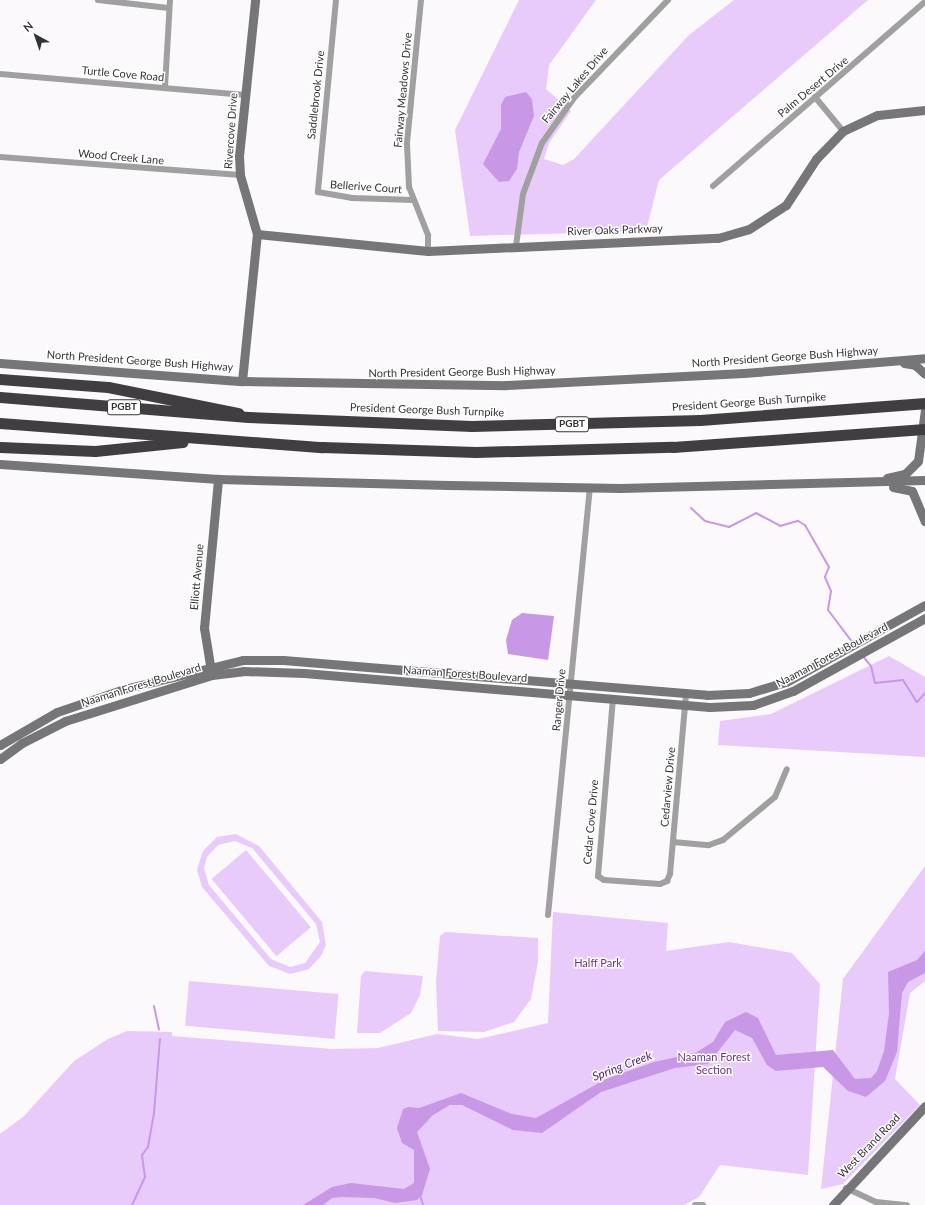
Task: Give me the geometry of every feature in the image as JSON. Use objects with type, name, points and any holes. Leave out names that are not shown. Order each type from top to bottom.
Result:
[{"type":"highway","points":[[0,379],[123,389],[229,408],[248,417]]},
{"type":"highway","name":"President George Bush Turnpike","points":[[0,397],[248,417],[472,426],[700,420],[925,403]]},
{"type":"highway","name":"PGBT","points":[[0,424],[366,449],[541,452],[673,447],[925,429]]},
{"type":"highway","points":[[0,447],[95,451],[203,438]]},
{"type":"main road","name":"Rivercove Drive","points":[[242,381],[257,234],[240,175],[245,95],[255,0]]},
{"type":"main road","name":"River Oaks Parkway","points":[[257,234],[428,251],[733,235],[763,221],[786,205],[816,160],[843,131],[878,114],[925,110]]},
{"type":"main road","name":"North President George Bush Highway","points":[[0,363],[242,381],[535,384],[884,363],[925,358]]},
{"type":"main road","points":[[884,363],[909,364],[925,374]]},
{"type":"main road","points":[[846,484],[895,476],[913,469],[918,461],[925,410]]},
{"type":"main road","points":[[0,464],[218,479],[590,487],[846,484],[925,480]]},
{"type":"main road","name":"Elliott Avenue","points":[[212,676],[204,628],[218,479]]},
{"type":"main road","points":[[846,484],[905,487],[916,496],[925,521]]},
{"type":"main road","name":"Naaman Forest Boulevard","points":[[0,745],[57,712],[124,689],[210,666],[260,660],[686,694],[732,696],[786,682],[925,605]]},
{"type":"main road","name":"Naaman Forest Boulevard","points":[[0,759],[41,732],[112,706],[212,676],[243,671],[306,673],[570,694],[685,705],[738,707],[791,692],[925,618]]},
{"type":"main road","points":[[306,673],[308,663]]},
{"type":"main road","points":[[786,682],[791,692]]},
{"type":"main road","points":[[112,706],[124,689]]},
{"type":"main road","name":"West Brand Road","points":[[833,1205],[846,1188],[925,1106]]},
{"type":"street","points":[[98,0],[170,8]]},
{"type":"street","points":[[165,87],[170,0]]},
{"type":"street","name":"Saddlebrook Drive","points":[[318,192],[336,0]]},
{"type":"street","name":"Fairway Meadows Drive","points":[[421,0],[407,144],[413,200],[428,235],[428,251]]},
{"type":"street","name":"Fairway Lakes Drive","points":[[516,246],[523,194],[542,143],[574,98],[668,0]]},
{"type":"street","name":"Palm Desert Drive","points":[[714,186],[925,2]]},
{"type":"street","name":"Turtle Cove Road","points":[[0,74],[245,95]]},
{"type":"street","points":[[816,97],[843,131]]},
{"type":"street","name":"Wood Creek Lane","points":[[0,157],[240,175]]},
{"type":"street","name":"Bellerive Court","points":[[318,192],[352,198],[413,200]]},
{"type":"street","name":"Ranger Drive","points":[[548,915],[590,487]]},
{"type":"street","name":"Cedarview Drive","points":[[667,881],[673,842],[686,694]]},
{"type":"street","name":"Cedar Cove Drive","points":[[613,698],[598,876],[604,880],[660,884],[667,881]]},
{"type":"street","points":[[673,842],[709,845],[723,840],[775,797],[787,769]]},
{"type":"street","points":[[846,1188],[876,1202],[907,1205]]},
{"type":"street","points":[[695,1205],[703,1205]]},
{"type":"green space","points":[[519,0],[596,0],[549,65],[546,89],[571,111],[549,143],[544,159],[563,165],[574,159],[689,35],[734,0],[868,0],[659,180],[646,231],[470,236],[455,130]]},
{"type":"green space","points":[[889,656],[925,677],[925,757],[718,745],[720,721],[771,714]]},
{"type":"green space","points":[[236,834],[259,846],[322,922],[326,945],[321,956],[309,969],[290,974],[269,966],[202,887],[197,870],[203,851],[217,837]],"holes":[[[235,841],[252,848],[316,924],[320,942],[305,963],[290,967],[271,959],[209,885],[204,868],[207,857],[218,845]]]},
{"type":"green space","points":[[246,850],[311,927],[276,956],[212,879]]},
{"type":"green space","points":[[925,866],[925,981],[910,993],[895,1079],[920,1105],[843,1184],[821,1189],[843,979]]},
{"type":"green space","name":"Naaman Forest Section","points":[[553,912],[668,923],[666,951],[729,942],[792,953],[820,984],[808,1175],[720,1165],[699,1197],[684,1205],[0,1205],[0,1134],[24,1116],[74,1061],[108,1039],[127,1031],[172,1032],[172,1036],[332,1049],[378,1048],[437,1034],[478,1039],[548,1023]]},
{"type":"green space","points":[[445,932],[538,938],[538,962],[531,999],[514,1022],[484,1032],[438,1031],[436,981],[440,936]]},
{"type":"green space","points":[[365,971],[423,976],[420,995],[411,1013],[380,1033],[357,1033],[361,976]]},
{"type":"green space","points":[[189,981],[338,994],[335,1039],[185,1026]]},
{"type":"shaded area","points":[[526,92],[532,99],[534,116],[519,152],[517,169],[509,181],[499,182],[483,164],[501,129],[501,105],[505,97]]},
{"type":"shaded area","points":[[522,613],[554,616],[548,660],[508,654],[506,640],[512,620]]},
{"type":"shaded area","points":[[925,951],[925,973],[908,982],[902,993],[897,1052],[885,1081],[866,1097],[848,1091],[823,1067],[776,1071],[767,1065],[752,1038],[735,1030],[708,1064],[675,1068],[601,1092],[542,1133],[513,1130],[462,1105],[450,1105],[433,1115],[417,1132],[430,1169],[422,1195],[417,1200],[395,1203],[374,1198],[341,1197],[332,1198],[323,1205],[303,1205],[332,1187],[351,1183],[404,1189],[414,1183],[414,1150],[402,1143],[397,1128],[403,1109],[408,1107],[419,1108],[461,1093],[512,1114],[536,1118],[606,1079],[654,1062],[695,1053],[713,1042],[725,1022],[746,1012],[758,1018],[776,1055],[833,1050],[855,1079],[871,1078],[877,1071],[884,1051],[889,1013],[888,972],[917,960]]},
{"type":"waterway","points":[[691,508],[705,521],[729,527],[756,513],[780,526],[798,521],[805,525],[829,567],[825,577],[831,591],[828,610],[852,642]]},
{"type":"waterway","points":[[862,655],[871,666],[875,683],[903,680],[917,702],[925,693]]},
{"type":"waterway","points":[[154,1006],[159,1029]]},
{"type":"waterway","points":[[132,1205],[145,1177],[142,1155],[148,1147],[154,1113],[160,1039]]},
{"type":"waterway","points":[[420,1195],[423,1205]]},
{"type":"park label","name":"Halff Park","points":[[598,963]]},
{"type":"water label","name":"Spring Creek","points":[[622,1066]]}]
